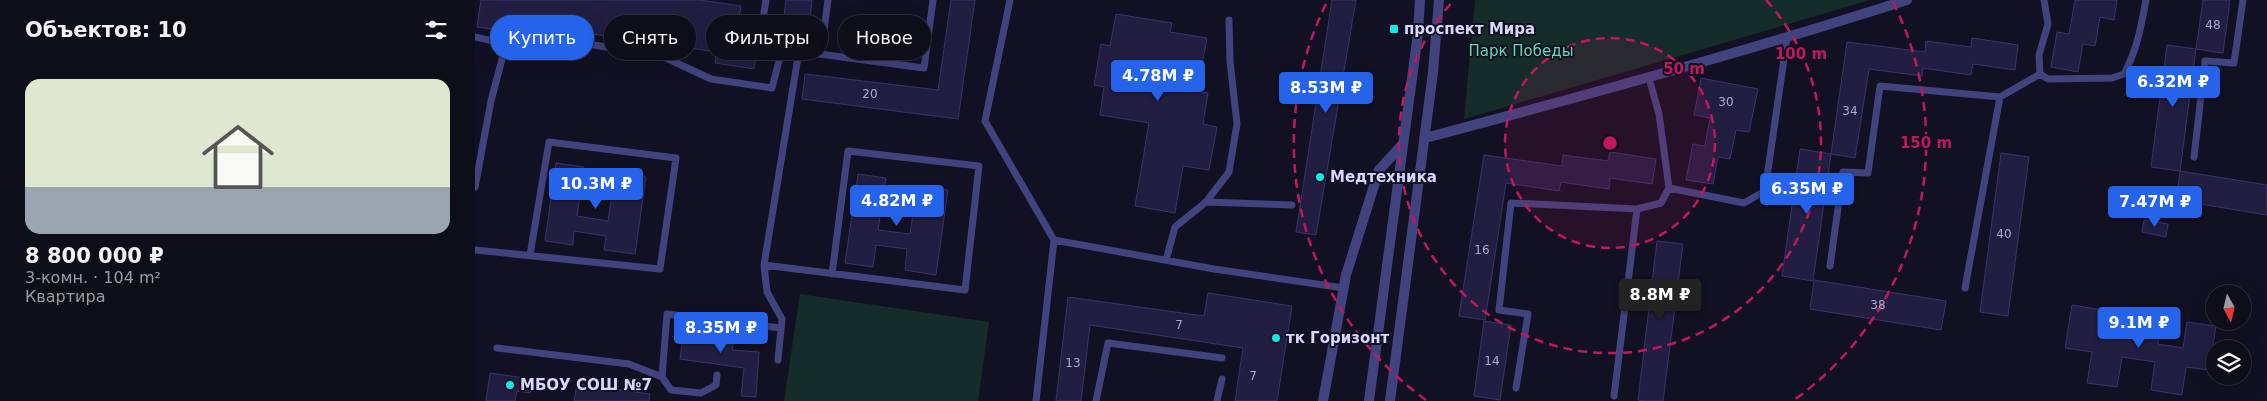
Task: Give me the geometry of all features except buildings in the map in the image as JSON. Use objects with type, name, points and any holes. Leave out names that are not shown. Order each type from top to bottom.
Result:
[{"type":"street","points":[[1369,401],[1420,0]]},
{"type":"street","points":[[1390,401],[1425,138],[1439,0]]},
{"type":"street","points":[[1425,138],[1649,78],[1787,38],[1907,0]]},
{"type":"street","points":[[1323,401],[1344,288],[1379,170],[1402,145]]},
{"type":"lane","points":[[764,15],[766,0]]},
{"type":"lane","points":[[826,15],[828,0]]},
{"type":"lane","points":[[828,54],[923,68],[933,0]]},
{"type":"lane","points":[[1010,0],[985,121],[1054,240],[1036,401]]},
{"type":"lane","points":[[2040,74],[2039,55],[2048,24],[2044,0]]},
{"type":"lane","points":[[2040,74],[2048,79],[2112,78],[2124,74],[2133,57],[2139,38],[2146,0]]},
{"type":"lane","points":[[2194,157],[2205,61],[2234,63],[2243,0]]},
{"type":"lane","points":[[1166,260],[1175,227],[1206,202],[1229,172],[1237,124],[1230,61],[1229,20]]},
{"type":"lane","points":[[475,37],[490,40]]},
{"type":"lane","points":[[1669,188],[1744,203],[1765,191],[1787,38]]},
{"type":"lane","points":[[594,45],[666,58],[711,79],[772,88],[779,60]]},
{"type":"lane","points":[[475,187],[491,101],[502,60]]},
{"type":"lane","points":[[779,360],[782,319],[767,292],[764,265],[798,60]]},
{"type":"lane","points":[[1830,266],[1843,172],[1868,172],[1879,86],[2000,97],[2040,74]]},
{"type":"lane","points":[[1516,388],[1528,314],[1499,310],[1511,202],[1637,209],[1661,204],[1669,188],[1659,114],[1649,78]]},
{"type":"lane","points":[[1965,288],[2000,97]]},
{"type":"lane","points":[[475,250],[530,256],[660,270],[676,158],[549,142],[530,256]]},
{"type":"lane","points":[[764,265],[832,274],[965,290],[979,166],[848,151],[832,274]]},
{"type":"lane","points":[[1206,202],[1292,205]]},
{"type":"lane","points":[[1615,396],[1637,209]]},
{"type":"lane","points":[[1054,240],[1344,288]]},
{"type":"lane","points":[[662,377],[667,314],[781,328]]},
{"type":"lane","points":[[1096,401],[1108,343],[1223,358]]},
{"type":"lane","points":[[497,348],[629,364],[662,377],[671,390],[701,393],[716,385],[717,375]]},
{"type":"lane","points":[[1217,401],[1222,379]]},
{"type":"green space","name":"Парк Победы","points":[[1475,0],[1870,0],[1464,119]]},
{"type":"green space","points":[[800,294],[989,322],[978,401],[784,401]]},
{"type":"place","name":"проспект Мира","points":[[1394,29]]},
{"type":"place","name":"Медтехника","points":[[1320,177]]},
{"type":"place","name":"тк Горизонт","points":[[1276,338]]},
{"type":"place","name":"МБОУ СОШ №7","points":[[510,385]]}]
